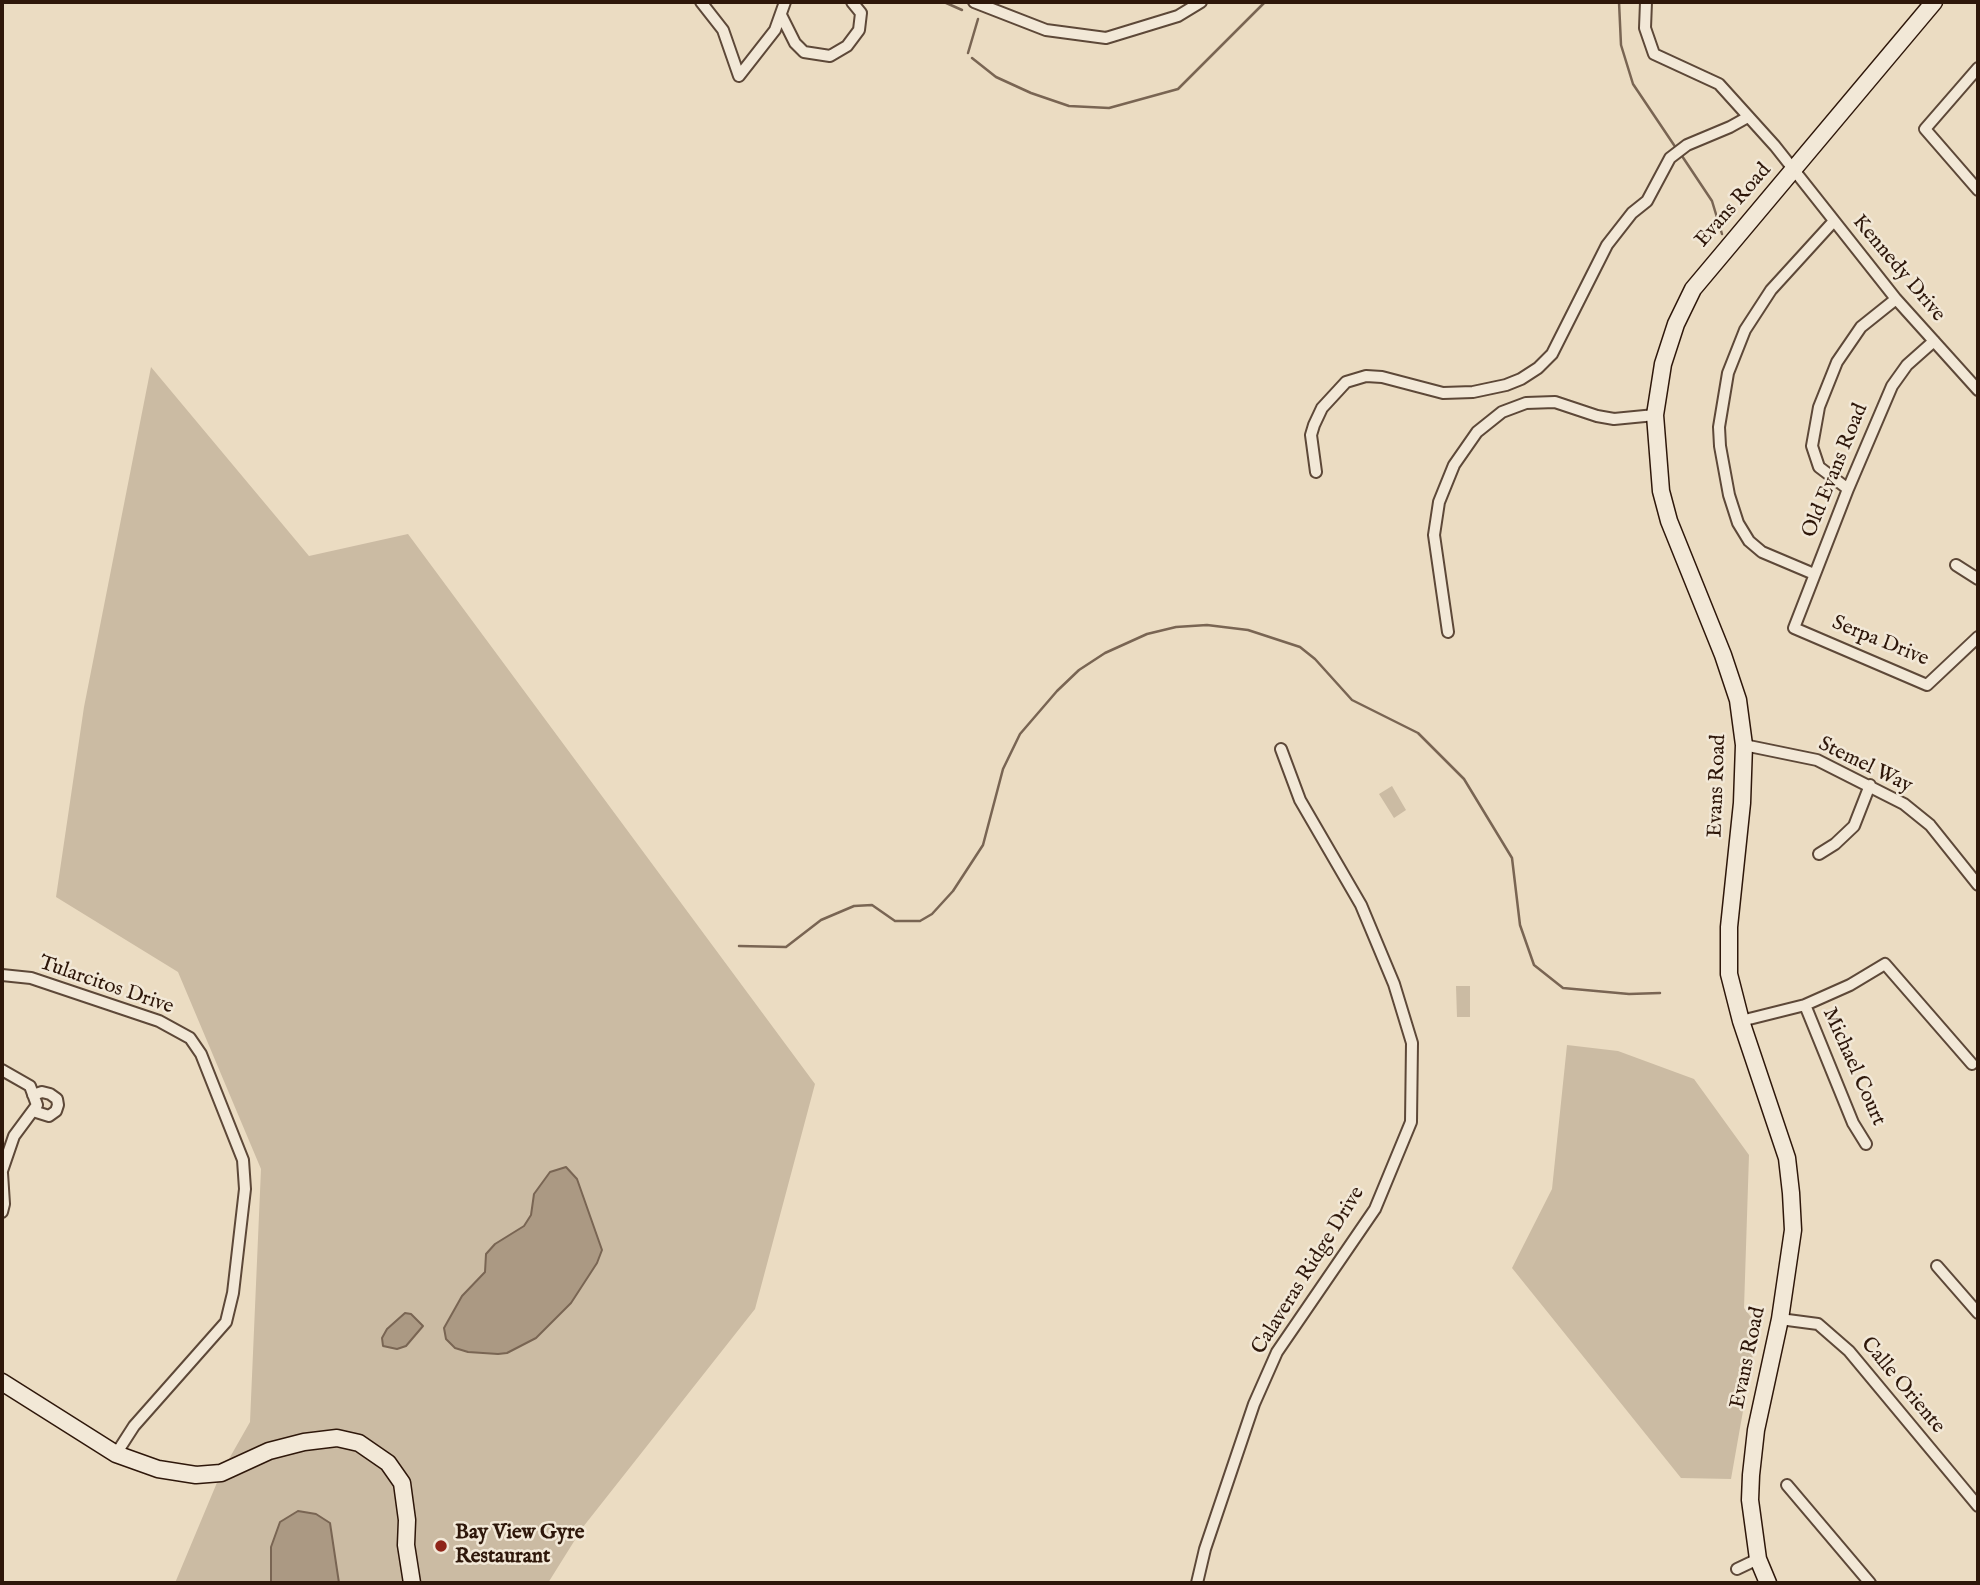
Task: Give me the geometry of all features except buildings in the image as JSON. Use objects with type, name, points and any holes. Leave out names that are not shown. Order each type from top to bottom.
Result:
[{"type":"street","points":[[701,2],[723,30],[739,76],[775,30],[785,2]]},
{"type":"street","points":[[781,15],[795,43],[804,52],[830,55],[847,46],[859,30],[860,13],[852,2]]},
{"type":"street","points":[[974,2],[1046,30],[1106,38],[1178,16],[1201,2]]},
{"type":"street","name":"Kennedy Drive","points":[[1646,2],[1645,28],[1654,54],[1719,84],[1775,146],[1792,171],[1896,299],[1978,390]]},
{"type":"street","name":"Evans Road","points":[[1768,1583],[1758,1559],[1750,1500],[1751,1475],[1756,1430],[1780,1319],[1793,1230],[1787,1158],[1741,1021],[1729,974],[1728,949],[1742,803],[1744,745],[1738,700],[1723,655],[1668,521],[1661,491],[1655,415],[1662,364],[1676,324],[1693,289],[1934,2]]},
{"type":"street","points":[[1978,68],[1925,129],[1978,190]]},
{"type":"street","points":[[1315,472],[1311,435],[1314,425],[1322,408],[1346,382],[1366,376],[1382,377],[1443,393],[1473,392],[1514,382],[1538,368],[1552,354],[1607,245],[1632,213],[1647,201],[1679,151],[1748,117]]},
{"type":"street","points":[[1814,575],[1762,552],[1749,541],[1738,523],[1729,495],[1719,427],[1728,373],[1745,330],[1771,290],[1833,222]]},
{"type":"street","points":[[1848,489],[1819,467],[1812,446],[1819,407],[1837,362],[1861,327],[1896,299]]},
{"type":"street","name":"Old Evans Road","points":[[1794,628],[1848,489],[1892,386],[1907,365],[1934,341]]},
{"type":"street","points":[[1448,632],[1434,535],[1439,502],[1454,465],[1477,432],[1503,412],[1526,403],[1555,402],[1614,419],[1655,415]]},
{"type":"street","points":[[1956,565],[1978,579]]},
{"type":"street","name":"Serpa Drive","points":[[1794,628],[1927,685],[1978,637]]},
{"type":"street","name":"Stemel Way","points":[[1744,745],[1817,760],[1904,804],[1930,825],[1978,885]]},
{"type":"street","name":"Calaveras Ridge Drive","points":[[1197,1583],[1205,1549],[1254,1404],[1277,1352],[1375,1209],[1411,1122],[1412,1043],[1394,984],[1361,905],[1300,800],[1282,749]]},
{"type":"street","points":[[1819,854],[1835,844],[1854,826],[1870,785]]},
{"type":"street","points":[[1741,1021],[1805,1005],[1850,985],[1885,964],[1972,1064]]},
{"type":"street","name":"Tularcitos Drive","points":[[2,975],[44,982],[159,1021],[190,1038],[201,1054],[243,1160],[245,1189],[233,1293],[226,1322],[134,1426],[116,1454]]},
{"type":"street","name":"Michael Court","points":[[1805,1005],[1853,1122],[1866,1144]]},
{"type":"street","points":[[2,1070],[30,1086],[37,1105],[14,1136],[2,1172],[2,1212]]},
{"type":"street","points":[[33,1095],[42,1092],[50,1094],[57,1099],[58,1105],[56,1111],[49,1116],[33,1111]]},
{"type":"street","points":[[1937,1266],[1978,1313]]},
{"type":"street","name":"Calle Oriente","points":[[1780,1319],[1818,1324],[1849,1351],[1978,1506]]},
{"type":"street","points":[[2,1382],[116,1454],[158,1469],[196,1475],[221,1473],[269,1451],[303,1442],[337,1438],[359,1443],[388,1463],[402,1483],[407,1520],[406,1545],[412,1583]]},
{"type":"street","points":[[1787,1485],[1870,1583]]},
{"type":"street","points":[[1737,1569],[1758,1559]]},
{"type":"shaded area","points":[[151,367],[309,556],[408,534],[815,1084],[755,1309],[583,1527],[548,1583],[175,1583],[221,1473],[250,1422],[261,1169],[178,972],[56,897],[84,707]]},
{"type":"shaded area","points":[[1392,786],[1406,810],[1394,818],[1379,794]]},
{"type":"shaded area","points":[[1456,986],[1470,986],[1470,1017],[1457,1017]]},
{"type":"shaded area","points":[[1567,1045],[1618,1051],[1694,1079],[1749,1155],[1744,1308],[1758,1326],[1731,1479],[1681,1478],[1512,1268],[1552,1189]]},
{"type":"shaded area","points":[[566,1167],[577,1179],[602,1250],[597,1263],[571,1303],[536,1338],[507,1353],[468,1352],[455,1348],[446,1339],[444,1328],[462,1296],[485,1272],[486,1254],[495,1244],[524,1226],[531,1215],[534,1194],[550,1172]]},
{"type":"shaded area","points":[[405,1313],[411,1314],[423,1326],[406,1346],[397,1349],[383,1346],[382,1338],[387,1329]]},
{"type":"shaded area","points":[[298,1511],[316,1514],[330,1523],[339,1583],[271,1583],[271,1547],[280,1522]]},
{"type":"waterway","points":[[944,2],[962,10]]},
{"type":"waterway","points":[[972,58],[996,77],[1031,93],[1069,106],[1109,108],[1178,89],[1265,2]]},
{"type":"waterway","points":[[1619,2],[1621,45],[1633,84],[1676,148]]},
{"type":"waterway","points":[[968,53],[978,19]]},
{"type":"waterway","points":[[1680,153],[1712,201],[1722,234]]},
{"type":"waterway","points":[[739,946],[786,947],[821,920],[854,906],[872,905],[895,921],[920,921],[932,914],[953,891],[983,845],[1003,769],[1020,734],[1057,691],[1079,670],[1105,653],[1147,634],[1176,627],[1207,625],[1248,630],[1300,647],[1315,659],[1352,700],[1418,733],[1464,779],[1512,858],[1520,925],[1534,965],[1563,988],[1629,994],[1660,993]]},
{"type":"place","name":"Bay View Gyre Restaurant","points":[[441,1546]]}]
